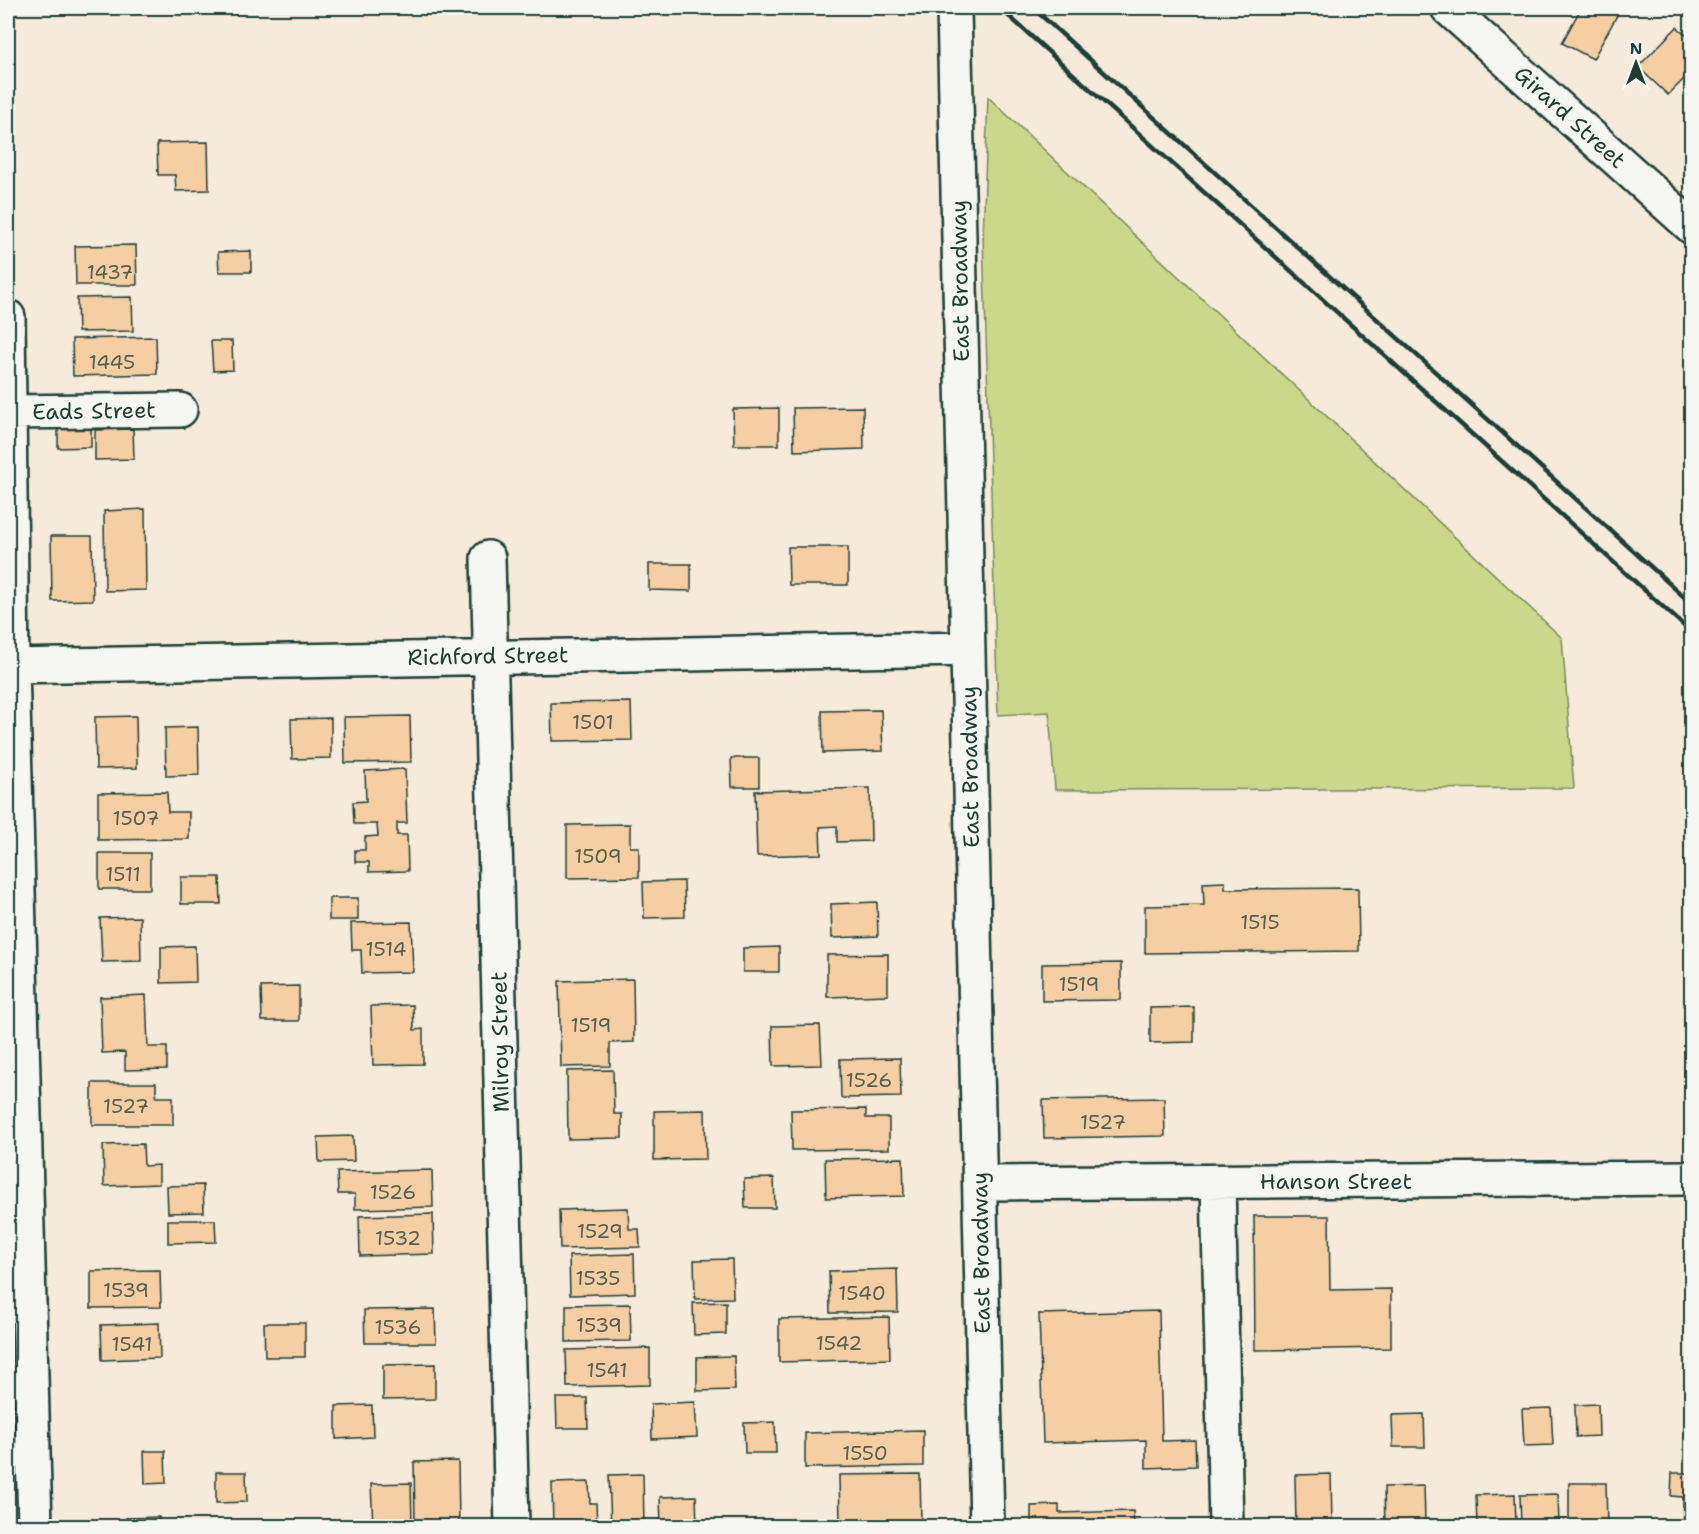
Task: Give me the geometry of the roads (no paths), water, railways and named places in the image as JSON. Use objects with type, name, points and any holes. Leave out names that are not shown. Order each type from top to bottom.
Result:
[{"type":"street","name":"East Broadway","points":[[954,8],[987,1527]]},
{"type":"street","name":"Girard Street","points":[[1448,8],[1692,227]]},
{"type":"street","points":[[8,317],[10,666],[35,1527]]},
{"type":"street","name":"Eads Street","points":[[8,412],[180,410]]},
{"type":"street","name":"Milroy Street","points":[[488,558],[512,1527]]},
{"type":"street","name":"Richford Street","points":[[10,666],[968,648]]},
{"type":"street","name":"Hanson Street","points":[[980,1184],[1692,1178]]},
{"type":"street","points":[[1218,1182],[1226,1527]]},
{"type":"railway","points":[[1000,8],[1692,633]]},
{"type":"railway","points":[[1033,8],[1692,604]]}]
